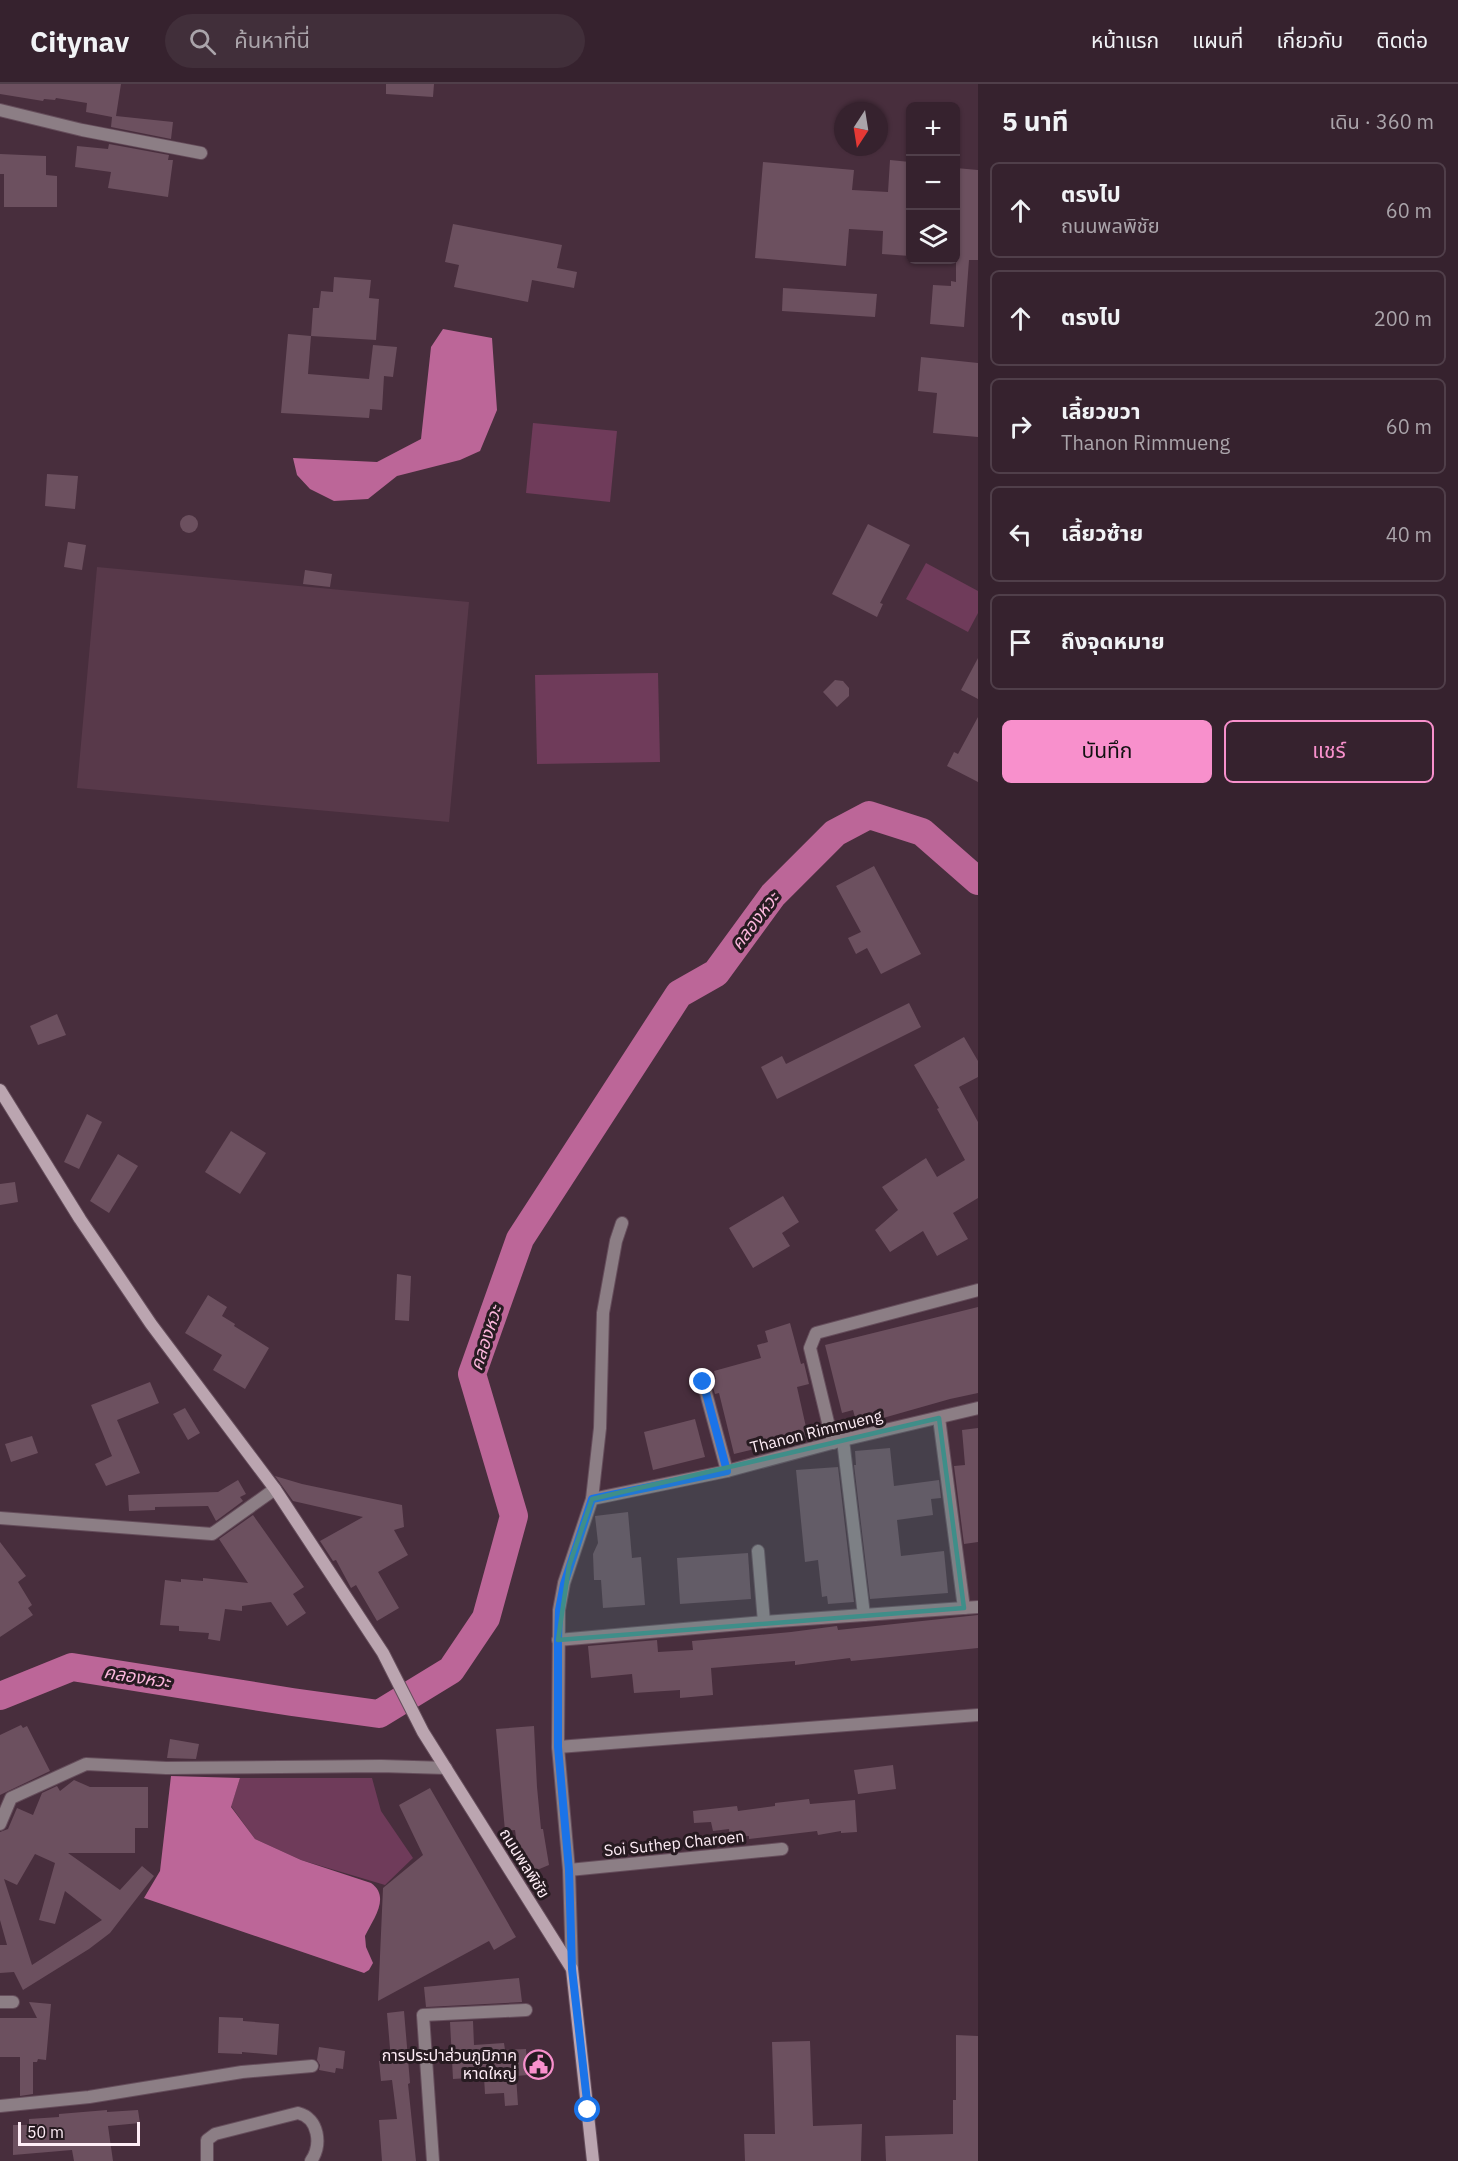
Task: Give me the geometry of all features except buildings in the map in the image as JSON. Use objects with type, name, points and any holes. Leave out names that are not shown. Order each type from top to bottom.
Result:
[{"type":"street","points":[[0,110],[82,130],[201,153]]},
{"type":"street","name":"ถนนพลพิชัย","points":[[0,1090],[81,1219],[151,1324],[275,1489],[383,1653],[423,1732],[572,1969],[593,2161]]},
{"type":"street","points":[[572,1969],[569,1870],[558,1747],[559,1610],[564,1584],[592,1499],[600,1428],[603,1313],[616,1241],[622,1223]]},
{"type":"street","points":[[864,1615],[838,1441],[810,1348],[816,1333],[978,1290]]},
{"type":"street","points":[[703,1382],[727,1471]]},
{"type":"street","name":"Thanon Rimmueng","points":[[592,1499],[727,1471],[838,1441],[978,1408]]},
{"type":"street","points":[[939,1418],[964,1608]]},
{"type":"street","points":[[0,1518],[212,1534],[275,1489]]},
{"type":"street","points":[[758,1551],[764,1622]]},
{"type":"street","points":[[558,1640],[764,1622],[978,1607]]},
{"type":"street","points":[[558,1747],[978,1715]]},
{"type":"street","points":[[0,1824],[10,1798],[86,1764],[166,1768],[381,1766],[447,1768]]},
{"type":"street","name":"Soi Suthep Charoen","points":[[569,1870],[782,1849]]},
{"type":"street","points":[[433,2161],[423,2015],[526,2010]]},
{"type":"street","points":[[0,2106],[88,2097],[242,2072],[312,2066]]},
{"type":"street","points":[[207,2161],[207,2140],[215,2134],[298,2113],[305,2115],[314,2124],[317,2149],[311,2161]]},
{"type":"highlighted area","points":[[939,1418],[964,1608],[558,1640],[569,1566],[592,1499]]},
{"type":"shaded area","points":[[443,329],[492,338],[497,410],[480,451],[460,460],[397,476],[368,499],[334,501],[310,489],[297,475],[293,458],[377,462],[421,439],[431,347]]},
{"type":"shaded area","points":[[533,423],[617,431],[610,502],[526,493]]},
{"type":"shaded area","points":[[926,563],[978,591],[978,613],[968,632],[906,599]]},
{"type":"shaded area","points":[[97,567],[469,602],[449,822],[77,788]]},
{"type":"shaded area","points":[[658,673],[660,762],[537,764],[535,675]]},
{"type":"shaded area","points":[[171,1776],[240,1778],[231,1807],[255,1839],[301,1860],[371,1883],[380,1895],[380,1901],[376,1915],[365,1936],[366,1947],[373,1963],[369,1970],[364,1973],[144,1898],[160,1871]]},
{"type":"shaded area","points":[[240,1778],[372,1778],[381,1811],[413,1858],[385,1885],[301,1860],[255,1839],[231,1806]]},
{"type":"waterway","name":"คลองหวะ","points":[[0,1696],[72,1667],[379,1714],[451,1670],[486,1618],[514,1516],[472,1374],[520,1239],[679,994],[716,973],[773,895],[835,833],[869,815],[922,832],[978,881]]},
{"type":"place","name":"การประปาส่วนภูมิภาค หาดใหญ่","points":[[538,2064]]},
{"type":"route","points":[[588,2110],[572,1969],[569,1870],[558,1747],[559,1610],[569,1566],[592,1499],[727,1471],[703,1382]]}]
